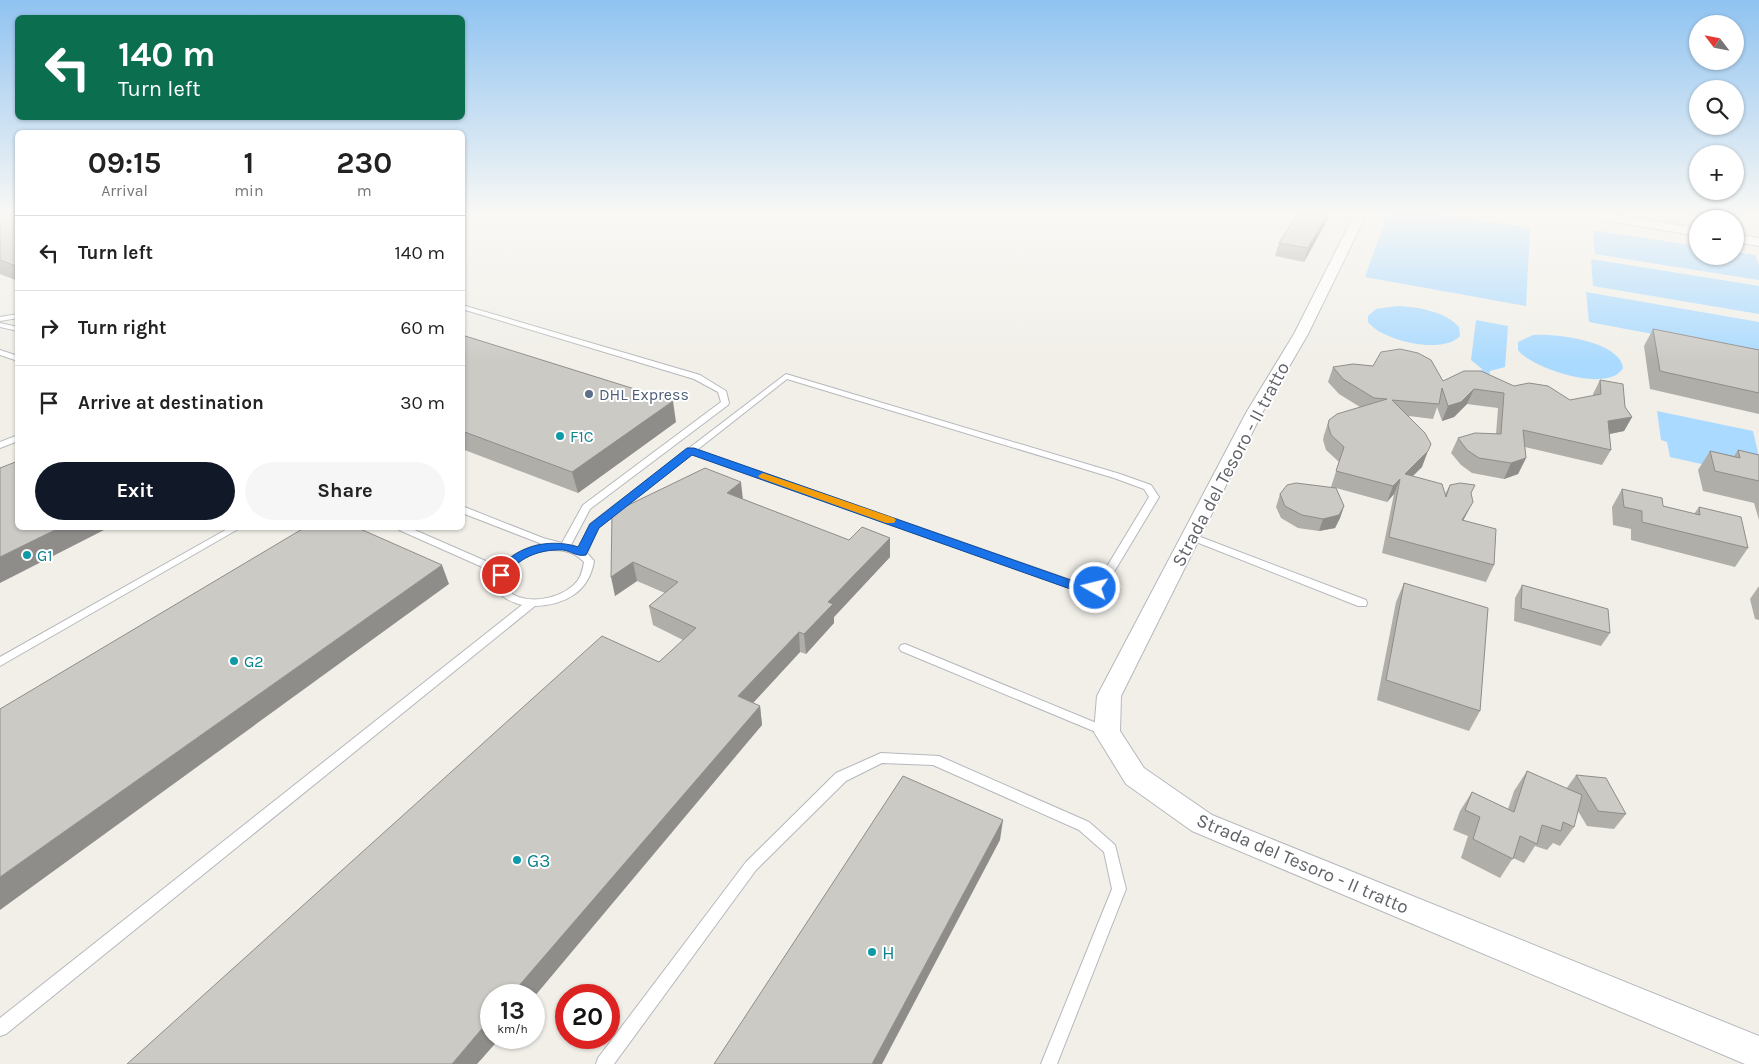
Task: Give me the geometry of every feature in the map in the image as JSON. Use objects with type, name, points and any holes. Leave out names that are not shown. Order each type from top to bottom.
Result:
[{"type":"street","name":"Strada del Tesoro - II tratto","points":[[1336,263],[1301,334],[1254,413],[1109,696],[1107,732],[1135,776],[1202,822],[1759,1053]]},
{"type":"lane","points":[[465,308],[697,377],[722,391],[724,403],[586,507],[565,546]]},
{"type":"lane","points":[[0,319],[15,316]]},
{"type":"lane","points":[[0,325],[15,328]]},
{"type":"lane","points":[[0,352],[15,358]]},
{"type":"lane","points":[[582,552],[594,526],[690,451],[786,376],[1118,476],[1148,487],[1154,497],[1104,580],[1095,588],[1081,588],[690,451]]},
{"type":"lane","points":[[0,445],[15,439]]},
{"type":"lane","points":[[465,509],[539,540],[565,546],[582,552],[589,561],[589,572],[583,582],[573,591],[559,598],[533,602],[512,599],[504,592],[500,585],[501,575],[505,568],[520,556],[543,547],[565,546]]},
{"type":"lane","points":[[0,662],[231,530]]},
{"type":"lane","points":[[408,530],[484,564],[501,575]]},
{"type":"lane","points":[[1190,536],[1362,603]]},
{"type":"lane","points":[[0,1028],[533,602]]},
{"type":"lane","points":[[905,648],[1107,732]]},
{"type":"lane","points":[[604,1064],[751,866],[841,777],[881,758],[934,760],[1084,826],[1110,849],[1119,889],[1049,1064]]},
{"type":"water","points":[[1370,263],[1528,263],[1526,306],[1365,277]]},
{"type":"water","points":[[1591,263],[1614,263],[1759,286],[1759,314],[1593,286]]},
{"type":"water","points":[[1650,263],[1744,265],[1744,263],[1758,263],[1759,280]]},
{"type":"water","points":[[1586,292],[1759,322],[1759,354],[1589,322]]},
{"type":"water","points":[[1397,306],[1422,309],[1446,317],[1459,327],[1460,336],[1452,342],[1440,344],[1413,343],[1386,335],[1375,329],[1368,322],[1368,316],[1376,309]]},
{"type":"water","points":[[1476,320],[1508,326],[1505,367],[1490,371],[1489,375],[1481,374],[1482,369],[1471,360]]},
{"type":"water","points":[[1533,335],[1570,337],[1599,345],[1611,351],[1619,359],[1623,368],[1615,375],[1603,379],[1587,379],[1554,371],[1526,357],[1518,350],[1518,342]]},
{"type":"water","points":[[1657,411],[1753,431],[1759,457],[1759,477],[1670,457],[1667,442],[1661,440]]},
{"type":"building","points":[[1653,329],[1759,350],[1759,393],[1660,371]]},
{"type":"building","name":"F1C","points":[[465,336],[673,401],[572,472],[465,432]]},
{"type":"building","points":[[1400,349],[1418,353],[1431,360],[1443,381],[1464,371],[1481,371],[1514,386],[1529,383],[1548,386],[1570,400],[1601,394],[1600,380],[1623,384],[1625,407],[1632,417],[1608,421],[1611,450],[1523,430],[1526,458],[1511,463],[1479,458],[1467,450],[1458,438],[1475,433],[1501,434],[1504,393],[1474,389],[1461,402],[1448,406],[1442,388],[1439,404],[1392,400],[1425,433],[1431,444],[1428,451],[1405,474],[1442,484],[1446,497],[1450,485],[1460,483],[1475,485],[1471,493],[1473,502],[1462,520],[1496,529],[1494,565],[1389,537],[1400,479],[1393,486],[1336,471],[1344,447],[1331,435],[1328,425],[1329,420],[1337,414],[1387,399],[1374,398],[1343,379],[1333,367],[1353,364],[1373,366],[1381,352]]},
{"type":"building","points":[[1738,450],[1759,455],[1759,481],[1715,471],[1710,451],[1740,458]]},
{"type":"building","points":[[15,462],[15,530],[55,530],[0,557],[0,468]]},
{"type":"building","name":"G3","points":[[705,468],[741,482],[727,493],[849,540],[862,527],[890,538],[828,602],[833,604],[804,634],[799,632],[738,696],[760,706],[520,984],[480,984],[480,1031],[452,1064],[127,1064],[602,636],[659,662],[696,628],[649,606],[678,582],[633,562],[611,577],[612,513]]},
{"type":"building","points":[[1296,483],[1336,488],[1344,506],[1339,515],[1323,519],[1302,515],[1285,506],[1280,494],[1287,485]]},
{"type":"building","points":[[1622,489],[1662,498],[1663,506],[1700,515],[1699,507],[1741,517],[1748,548],[1642,522],[1642,511],[1624,507]]},
{"type":"building","name":"G2","points":[[301,530],[363,530],[442,565],[0,877],[0,709]]},
{"type":"building","points":[[1404,583],[1488,608],[1480,711],[1386,680]]},
{"type":"building","points":[[1522,585],[1608,609],[1610,633],[1521,608]]},
{"type":"building","points":[[1527,771],[1582,795],[1574,827],[1563,822],[1561,831],[1542,825],[1537,844],[1520,836],[1513,859],[1473,839],[1480,817],[1465,810],[1472,792],[1514,812]]},
{"type":"building","points":[[1576,775],[1606,778],[1626,814],[1598,811]]},
{"type":"building","name":"H","points":[[903,776],[1003,820],[872,1064],[714,1064]]},
{"type":"slow traffic","points":[[763,476],[890,520]]},
{"type":"place","name":"DHL Express","points":[[589,394]]},
{"type":"place","name":"F1C","points":[[560,436]]},
{"type":"place","name":"G1","points":[[27,555]]},
{"type":"place","name":"G2","points":[[234,661]]},
{"type":"place","name":"G3","points":[[517,860]]},
{"type":"place","name":"H","points":[[872,952]]},
{"type":"route","points":[[501,575],[505,568],[520,556],[543,547],[565,546],[582,552],[594,526],[690,451],[1081,588],[1095,588]]}]
